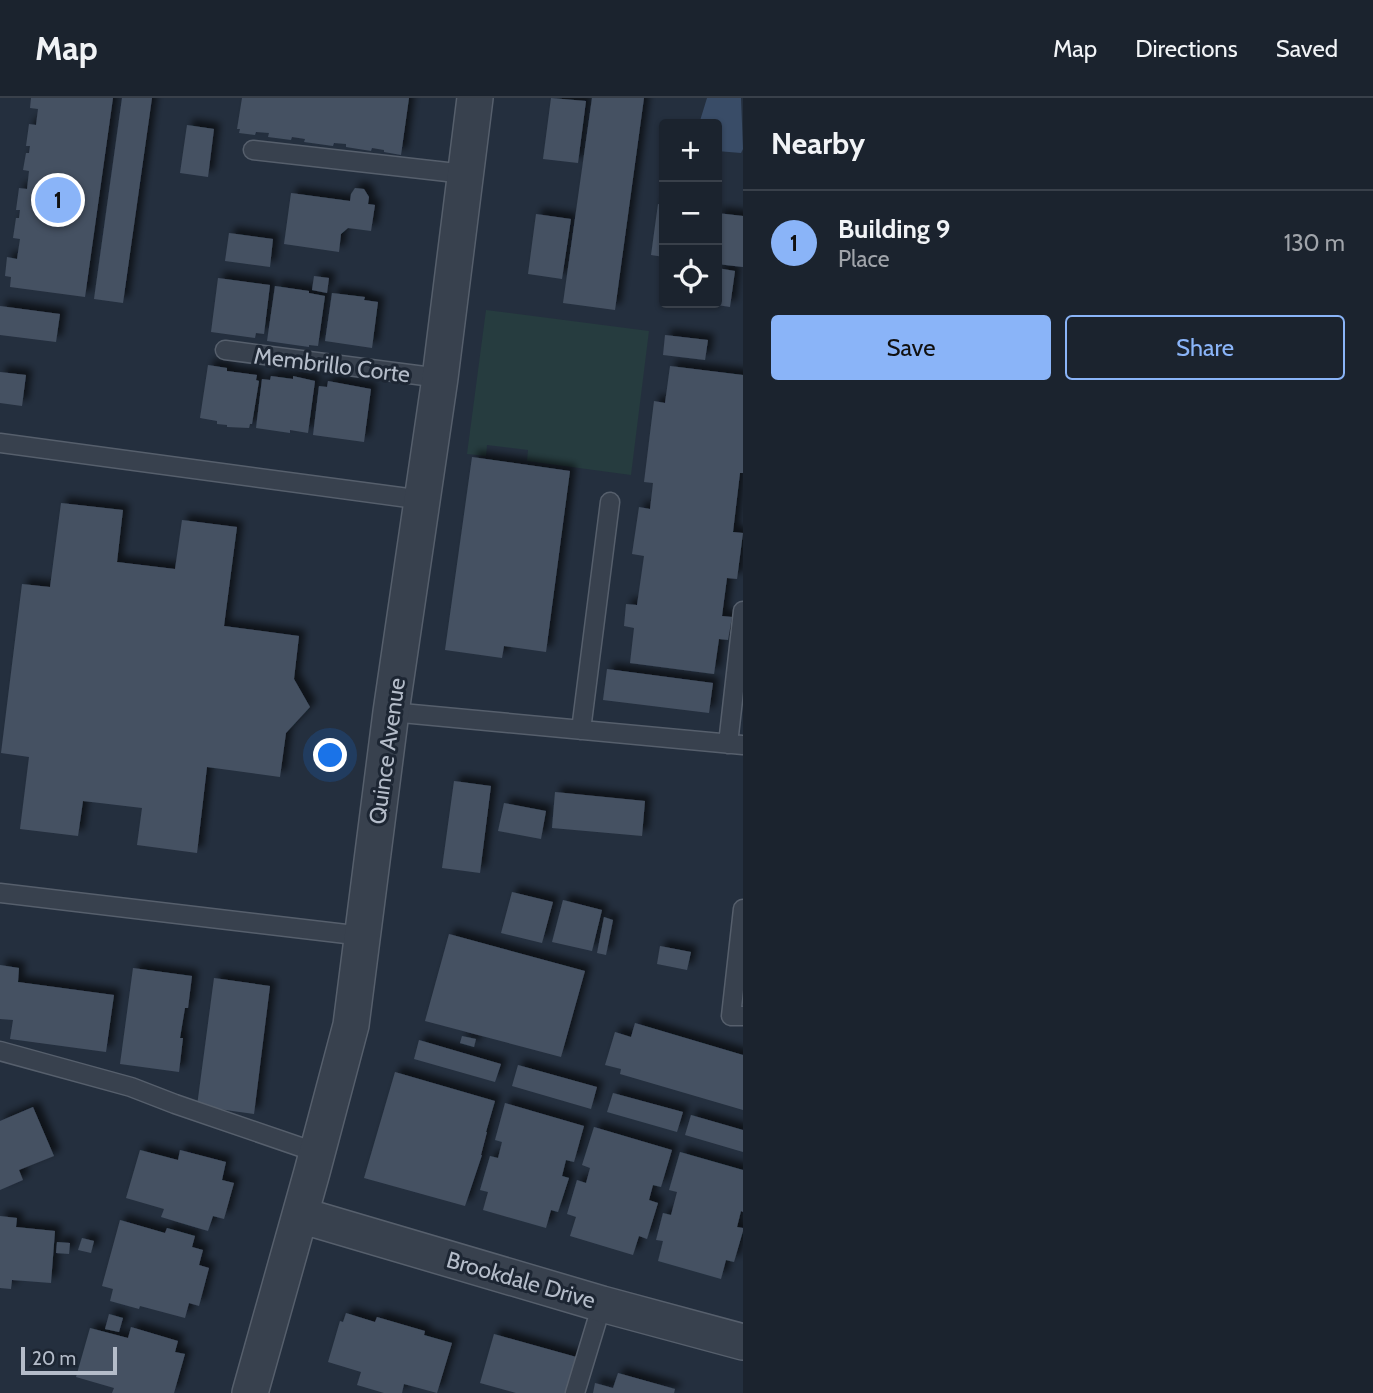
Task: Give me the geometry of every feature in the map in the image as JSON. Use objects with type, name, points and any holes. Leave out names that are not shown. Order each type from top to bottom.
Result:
[{"type":"street","name":"Quince Avenue","points":[[250,1393],[351,1025],[391,712],[440,379],[475,98]]},
{"type":"street","name":"Brookdale Drive","points":[[300,1215],[602,1304],[743,1342]]},
{"type":"lane","points":[[253,150],[465,174]]},
{"type":"lane","name":"Membrillo Corte","points":[[225,350],[440,379]]},
{"type":"lane","points":[[0,443],[423,500]]},
{"type":"lane","points":[[581,730],[610,502]]},
{"type":"lane","points":[[391,712],[735,745],[743,611]]},
{"type":"lane","points":[[0,892],[363,936]]},
{"type":"lane","points":[[743,909],[732,1016],[743,1016]]},
{"type":"lane","points":[[0,1051],[131,1087],[318,1153]]},
{"type":"lane","points":[[575,1393],[602,1304]]},
{"type":"green space","points":[[486,310],[649,331],[631,475],[527,461],[528,450],[487,445],[486,456],[467,454]]},
{"type":"water","points":[[707,98],[741,98],[741,153],[722,151],[722,119],[701,119]]},
{"type":"building","points":[[31,98],[113,98],[85,297],[10,287],[11,277],[5,276],[7,257],[17,259],[20,239],[13,238],[20,210],[16,210],[19,188],[27,189],[29,171],[23,170],[30,146],[26,146],[29,124],[36,125],[38,109],[30,108]]},
{"type":"building","points":[[122,98],[152,98],[123,303],[94,299]]},
{"type":"building","points":[[242,98],[409,98],[401,155],[372,148],[371,151],[346,147],[346,144],[334,143],[333,146],[304,142],[305,139],[292,137],[291,140],[268,137],[269,133],[239,133],[240,129],[237,129]]},
{"type":"building","points":[[551,98],[586,101],[578,163],[543,159]]},
{"type":"building","points":[[592,98],[644,98],[615,310],[563,303]]},
{"type":"building","points":[[187,125],[214,129],[208,177],[180,173]]},
{"type":"building","points":[[355,188],[364,189],[369,197],[368,204],[375,205],[371,231],[348,228],[341,234],[339,252],[284,244],[291,193],[350,201]]},
{"type":"building","points":[[658,204],[659,256],[651,255]]},
{"type":"building","points":[[536,214],[571,219],[562,279],[528,274]]},
{"type":"building","points":[[722,214],[743,216],[743,267],[722,265]]},
{"type":"building","points":[[229,233],[273,239],[270,267],[225,261]]},
{"type":"building","points":[[722,269],[735,271],[730,307],[722,306]]},
{"type":"building","points":[[314,276],[329,278],[327,293],[312,290]]},
{"type":"building","points":[[218,278],[270,285],[264,334],[256,333],[255,338],[211,332]]},
{"type":"building","points":[[275,286],[325,296],[318,346],[267,341]]},
{"type":"building","points":[[332,293],[365,297],[364,300],[378,302],[372,348],[325,341]]},
{"type":"building","points":[[0,306],[60,314],[56,342],[0,335]]},
{"type":"building","points":[[665,335],[708,340],[705,360],[663,355]]},
{"type":"building","points":[[208,365],[257,375],[256,380],[259,381],[252,424],[249,428],[227,427],[217,424],[217,421],[200,418]]},
{"type":"building","points":[[670,366],[743,375],[743,473],[740,473],[733,532],[743,533],[737,579],[727,578],[722,616],[732,617],[728,640],[719,639],[714,674],[630,663],[634,628],[624,626],[626,604],[637,605],[644,556],[632,554],[639,507],[650,509],[653,483],[644,482],[654,401],[665,403]]},
{"type":"building","points":[[0,372],[26,375],[22,406],[0,403]]},
{"type":"building","points":[[271,376],[293,379],[293,376],[315,381],[308,433],[256,428],[262,379],[270,380]]},
{"type":"building","points":[[328,381],[371,389],[364,442],[313,435],[319,386],[327,387]]},
{"type":"building","points":[[472,457],[570,471],[546,652],[504,646],[502,658],[445,650]]},
{"type":"building","points":[[61,503],[123,510],[117,562],[175,569],[182,520],[237,527],[224,626],[299,636],[294,679],[310,707],[286,733],[280,777],[207,767],[197,853],[137,845],[142,808],[83,801],[78,836],[20,829],[29,757],[1,753],[22,584],[50,587]]},
{"type":"building","points":[[607,669],[713,683],[709,713],[603,700]]},
{"type":"building","points":[[454,781],[491,786],[480,873],[442,868]]},
{"type":"building","points":[[555,792],[645,801],[642,836],[552,828]]},
{"type":"building","points":[[504,803],[546,811],[541,839],[498,831]]},
{"type":"building","points":[[512,892],[553,902],[542,943],[501,933]]},
{"type":"building","points":[[563,900],[602,910],[592,951],[552,942]]},
{"type":"building","points":[[604,917],[613,920],[606,955],[597,953]]},
{"type":"building","points":[[449,934],[585,971],[561,1057],[425,1021]]},
{"type":"building","points":[[660,946],[691,952],[687,970],[657,964]]},
{"type":"building","points":[[0,965],[19,968],[18,982],[114,995],[106,1052],[10,1039],[13,1020],[0,1019]]},
{"type":"building","points":[[133,968],[192,976],[188,1008],[185,1008],[180,1038],[183,1038],[179,1072],[120,1064]]},
{"type":"building","points":[[214,978],[270,986],[254,1114],[197,1106]]},
{"type":"building","points":[[635,1023],[743,1055],[743,1110],[620,1074],[621,1069],[605,1065],[615,1032],[631,1037]]},
{"type":"building","points":[[462,1036],[476,1039],[474,1047],[460,1043]]},
{"type":"building","points":[[419,1040],[501,1064],[495,1082],[414,1059]]},
{"type":"building","points":[[518,1065],[597,1087],[591,1109],[512,1086]]},
{"type":"building","points":[[395,1072],[495,1101],[482,1155],[465,1206],[364,1178]]},
{"type":"building","points":[[613,1093],[683,1112],[677,1132],[607,1112]]},
{"type":"building","points":[[505,1103],[584,1126],[574,1162],[566,1160],[562,1176],[569,1178],[558,1212],[551,1210],[546,1228],[483,1210],[488,1192],[480,1190],[490,1156],[498,1158],[502,1142],[495,1140]]},
{"type":"building","points":[[33,1107],[54,1156],[19,1170],[23,1180],[0,1190],[0,1121]]},
{"type":"building","points":[[691,1115],[743,1130],[743,1152],[685,1135]]},
{"type":"building","points":[[594,1127],[672,1150],[661,1187],[653,1185],[649,1200],[658,1203],[647,1239],[639,1236],[633,1255],[570,1236],[576,1217],[567,1214],[577,1180],[586,1183],[590,1168],[582,1165]]},
{"type":"building","points":[[140,1150],[178,1160],[180,1150],[226,1162],[222,1180],[234,1183],[224,1219],[213,1216],[208,1231],[161,1217],[164,1209],[126,1198]]},
{"type":"building","points":[[680,1152],[743,1170],[743,1212],[741,1211],[737,1227],[743,1228],[743,1231],[734,1262],[726,1260],[721,1279],[658,1261],[663,1241],[656,1240],[663,1213],[671,1215],[677,1192],[669,1190]]},
{"type":"building","points":[[0,1216],[17,1218],[16,1227],[55,1231],[51,1283],[12,1280],[11,1289],[0,1288]]},
{"type":"building","points":[[120,1220],[165,1233],[167,1228],[195,1236],[192,1247],[203,1250],[199,1265],[209,1268],[199,1306],[189,1303],[185,1318],[110,1301],[113,1289],[102,1286]]},
{"type":"building","points":[[82,1238],[94,1241],[91,1253],[78,1250]]},
{"type":"building","points":[[57,1242],[70,1243],[69,1254],[56,1253]]},
{"type":"building","points":[[346,1313],[375,1322],[377,1317],[425,1331],[424,1335],[452,1343],[437,1393],[404,1384],[402,1393],[384,1393],[357,1385],[361,1372],[328,1362],[340,1321],[343,1322]]},
{"type":"building","points":[[109,1314],[123,1318],[119,1332],[105,1329]]},
{"type":"building","points":[[131,1327],[178,1341],[175,1352],[185,1354],[174,1393],[112,1393],[114,1388],[76,1377],[90,1328],[128,1338]]},
{"type":"building","points":[[494,1334],[580,1358],[570,1393],[516,1393],[480,1383]]},
{"type":"building","points":[[618,1373],[675,1389],[674,1393],[593,1393],[595,1383],[613,1388]]},
{"type":"place","name":"Building 9","points":[[58,200]]}]
